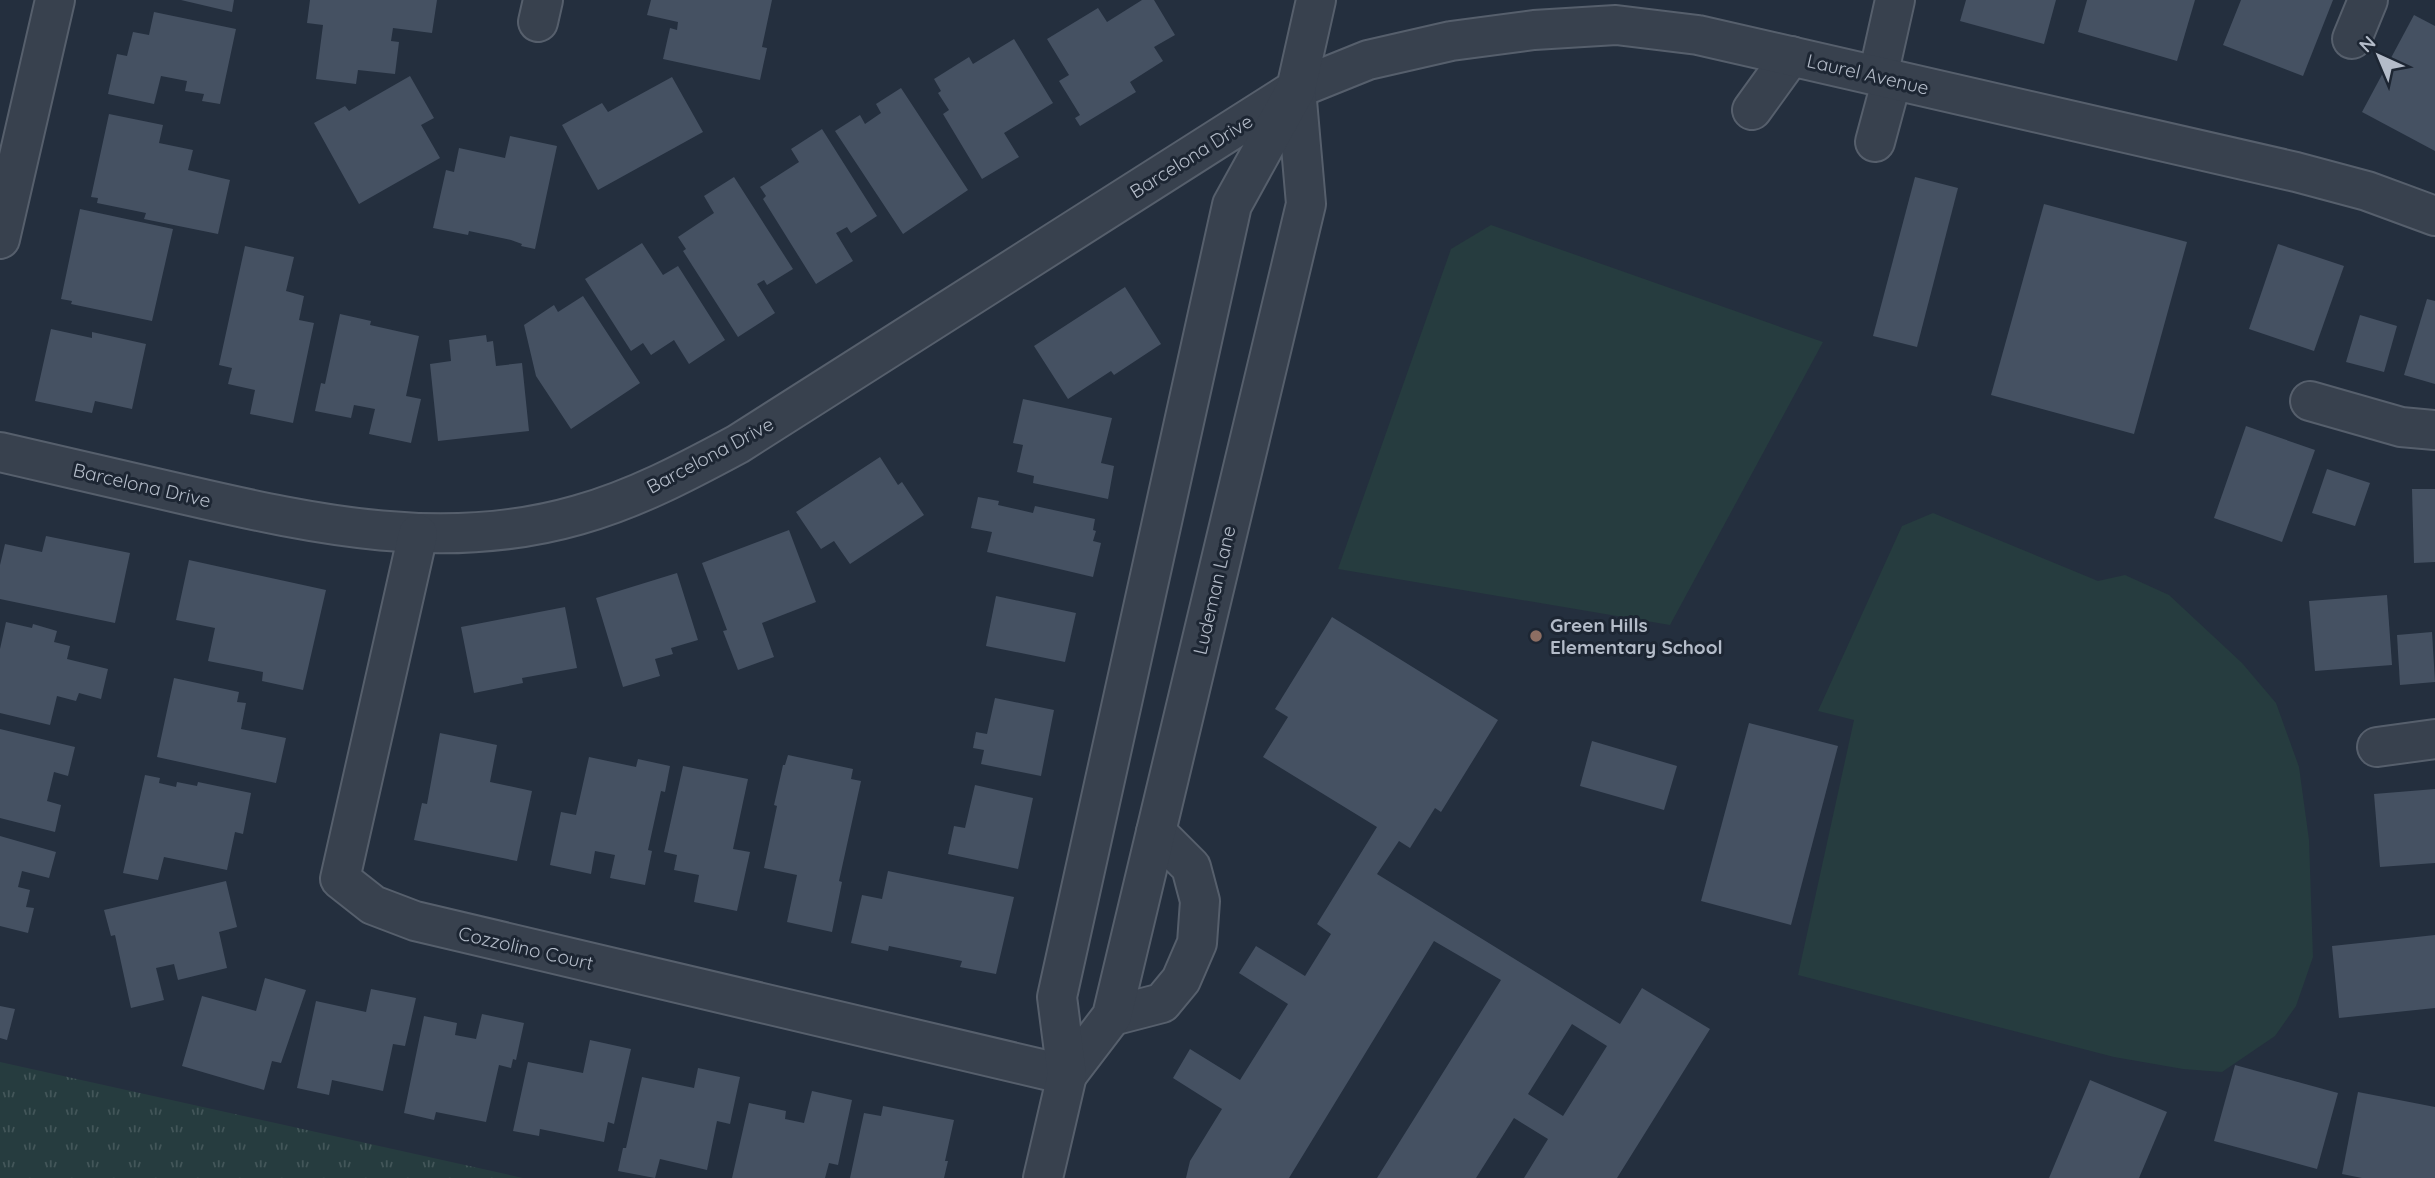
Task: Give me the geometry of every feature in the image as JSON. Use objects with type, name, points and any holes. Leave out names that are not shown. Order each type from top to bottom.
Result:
[{"type":"street","points":[[0,239],[55,0]]},
{"type":"street","name":"Ludeman Lane","points":[[1043,1178],[1067,1075],[1057,997],[1232,205],[1296,89],[1317,0]]},
{"type":"street","points":[[1875,142],[1895,0]]},
{"type":"street","points":[[2352,39],[2368,0]]},
{"type":"street","name":"Laurel Avenue","points":[[1296,89],[1368,61],[1451,41],[1534,30],[1616,25],[1698,34],[2296,172],[2367,191],[2435,216]]},
{"type":"street","points":[[1752,110],[1791,56]]},
{"type":"street","name":"Ludeman Lane","points":[[1067,1075],[1112,1016],[1306,204],[1296,89]]},
{"type":"street","name":"Barcelona Drive","points":[[0,452],[271,515],[349,529],[418,534],[503,530],[578,515],[660,485],[738,444],[1296,89]]},
{"type":"street","points":[[2310,401],[2401,427],[2435,430]]},
{"type":"street","name":"Cozzolino Court","points":[[418,534],[340,879],[373,905],[415,921],[1067,1075]]},
{"type":"street","points":[[2377,747],[2435,739]]},
{"type":"street","points":[[1112,1016],[1162,1003],[1181,980],[1197,943],[1200,901],[1191,867],[1156,832]]},
{"type":"green space","points":[[1491,225],[1823,342],[1670,625],[1338,569],[1451,249]]},
{"type":"green space","points":[[1933,513],[2098,581],[2125,575],[2169,595],[2242,663],[2276,703],[2299,767],[2309,840],[2313,957],[2296,1006],[2275,1036],[2222,1072],[2183,1069],[2114,1057],[1798,975],[1854,720],[1818,711],[1902,526]]},
{"type":"green space","points":[[0,1062],[523,1178],[0,1178]]},
{"type":"building","points":[[181,0],[234,0],[232,12]]},
{"type":"building","points":[[310,0],[437,0],[432,33],[393,28],[391,41],[399,42],[395,74],[358,70],[356,84],[316,79],[323,25],[307,23]]},
{"type":"building","points":[[651,0],[772,0],[762,47],[767,48],[760,80],[663,59],[670,28],[677,30],[678,22],[647,15]]},
{"type":"building","points":[[1142,0],[1154,0],[1175,35],[1154,47],[1163,61],[1130,82],[1136,92],[1080,126],[1075,118],[1080,115],[1059,81],[1069,75],[1047,39],[1098,8],[1107,22]]},
{"type":"building","points":[[1966,0],[2056,0],[2044,44],[1960,21]]},
{"type":"building","points":[[2087,0],[2195,0],[2177,61],[2078,32]]},
{"type":"building","points":[[2241,0],[2333,0],[2303,76],[2223,45]]},
{"type":"building","points":[[154,12],[236,29],[220,104],[202,101],[204,94],[185,91],[187,81],[161,76],[154,104],[108,94],[117,54],[127,56],[133,32],[149,35]]},
{"type":"building","points":[[2414,15],[2435,26],[2435,151],[2362,112]]},
{"type":"building","points":[[1014,39],[1053,103],[1004,133],[1019,157],[982,179],[943,114],[949,110],[938,93],[941,91],[934,79],[969,57],[973,64]]},
{"type":"building","points":[[410,76],[434,118],[421,125],[440,158],[359,204],[314,123],[345,106],[349,111]]},
{"type":"building","points":[[672,77],[703,132],[598,190],[562,125],[602,103],[608,112]]},
{"type":"building","points":[[901,88],[968,190],[903,234],[835,131],[860,115],[865,124],[881,113],[876,104]]},
{"type":"building","points":[[109,114],[163,125],[159,143],[193,150],[188,170],[230,180],[218,234],[144,219],[146,213],[97,203],[98,198],[91,197]]},
{"type":"building","points":[[822,129],[877,216],[851,233],[847,227],[836,233],[853,261],[816,284],[763,199],[766,196],[760,187],[799,162],[791,149]]},
{"type":"building","points":[[510,136],[557,146],[535,249],[521,246],[522,244],[511,240],[469,231],[468,235],[433,228],[446,170],[454,172],[459,148],[505,158]]},
{"type":"building","points":[[734,177],[793,269],[767,285],[764,280],[757,284],[775,313],[738,337],[683,251],[686,249],[678,237],[714,213],[704,196]]},
{"type":"building","points":[[1915,177],[1958,188],[1917,347],[1873,336]]},
{"type":"building","points":[[2044,204],[2187,242],[2134,434],[1991,395]]},
{"type":"building","points":[[80,209],[173,229],[152,321],[71,304],[72,301],[61,299]]},
{"type":"building","points":[[642,243],[663,275],[678,266],[725,340],[689,364],[674,340],[651,355],[643,343],[631,351],[585,279]]},
{"type":"building","points":[[2278,244],[2344,266],[2314,351],[2249,329]]},
{"type":"building","points":[[245,246],[294,257],[286,291],[304,296],[299,320],[314,323],[293,423],[250,414],[255,390],[228,384],[232,368],[219,365]]},
{"type":"building","points":[[1125,287],[1161,344],[1114,375],[1111,371],[1068,399],[1034,346]]},
{"type":"building","points":[[583,296],[640,383],[571,429],[536,376],[524,325],[554,305],[558,312]]},
{"type":"building","points":[[2427,299],[2435,301],[2435,384],[2404,375]]},
{"type":"building","points":[[340,314],[371,321],[370,325],[419,336],[406,396],[421,399],[411,443],[369,434],[375,409],[354,405],[351,418],[315,411],[321,383],[325,384]]},
{"type":"building","points":[[2360,315],[2397,326],[2384,372],[2346,362]]},
{"type":"building","points":[[51,329],[92,338],[92,332],[146,344],[132,409],[95,401],[92,413],[35,401]]},
{"type":"building","points":[[486,335],[487,342],[493,341],[496,366],[522,363],[529,431],[438,441],[430,364],[451,361],[449,340]]},
{"type":"building","points":[[1023,399],[1112,418],[1101,463],[1114,466],[1108,499],[1033,483],[1034,476],[1017,472],[1023,445],[1013,443]]},
{"type":"building","points":[[2246,426],[2315,450],[2282,542],[2214,518]]},
{"type":"building","points":[[880,457],[898,485],[902,482],[924,515],[850,564],[834,541],[821,549],[796,512]]},
{"type":"building","points":[[2327,469],[2370,483],[2355,526],[2312,513]]},
{"type":"building","points":[[2412,489],[2435,489],[2435,562],[2414,563]]},
{"type":"building","points":[[978,497],[1033,513],[1035,506],[1095,519],[1093,541],[1101,543],[1093,577],[987,552],[992,532],[971,528]]},
{"type":"building","points":[[789,530],[816,602],[762,623],[774,657],[738,670],[723,631],[727,630],[702,563]]},
{"type":"building","points":[[46,536],[130,553],[115,623],[0,599],[0,565],[5,544],[42,552]]},
{"type":"building","points":[[189,560],[326,590],[303,690],[262,681],[263,672],[208,661],[215,628],[176,620]]},
{"type":"building","points":[[677,573],[698,640],[671,648],[673,654],[655,659],[660,676],[623,687],[596,598]]},
{"type":"building","points":[[2387,595],[2392,665],[2315,671],[2309,601]]},
{"type":"building","points":[[996,596],[1076,613],[1065,662],[986,646]]},
{"type":"building","points":[[565,607],[577,668],[522,678],[523,683],[474,693],[461,627]]},
{"type":"building","points":[[1332,617],[1498,720],[1441,812],[1435,808],[1410,848],[1399,841],[1377,874],[1620,1024],[1642,988],[1710,1029],[1617,1178],[1524,1178],[1548,1139],[1514,1118],[1476,1178],[1377,1178],[1501,980],[1434,941],[1289,1178],[1186,1178],[1190,1161],[1222,1109],[1173,1078],[1190,1049],[1240,1080],[1288,1004],[1239,973],[1256,946],[1305,976],[1331,934],[1317,924],[1377,827],[1263,757],[1288,717],[1275,709]],"holes":[[[1572,1024],[1607,1046],[1563,1116],[1528,1094]]]},
{"type":"building","points":[[6,622],[32,628],[33,624],[57,631],[54,642],[70,646],[67,659],[108,669],[101,699],[79,693],[76,701],[57,696],[50,725],[0,713],[0,649]]},
{"type":"building","points":[[2432,632],[2435,682],[2400,685],[2397,635]]},
{"type":"building","points":[[174,678],[239,692],[237,702],[246,703],[241,729],[286,738],[276,783],[157,757]]},
{"type":"building","points":[[995,698],[1054,710],[1041,776],[981,764],[984,750],[973,748],[976,732],[987,734]]},
{"type":"building","points":[[1749,723],[1838,746],[1791,925],[1701,901]]},
{"type":"building","points":[[0,729],[75,747],[68,776],[54,772],[47,801],[61,805],[55,832],[0,818]]},
{"type":"building","points":[[440,733],[497,745],[490,782],[532,791],[517,861],[414,840],[422,803],[427,804]]},
{"type":"building","points":[[1592,741],[1677,766],[1664,810],[1580,786]]},
{"type":"building","points":[[788,755],[853,769],[851,779],[861,781],[839,881],[842,882],[832,932],[787,922],[797,875],[764,868],[777,806],[774,805],[783,765]]},
{"type":"building","points":[[589,757],[636,767],[638,759],[670,766],[665,792],[661,791],[648,850],[652,851],[645,885],[610,878],[615,855],[595,851],[591,874],[550,865],[561,812],[576,815]]},
{"type":"building","points":[[683,766],[748,779],[733,849],[750,852],[737,911],[694,902],[699,875],[674,870],[677,855],[664,852]]},
{"type":"building","points":[[145,775],[160,778],[159,783],[176,787],[177,782],[197,786],[198,782],[251,793],[243,834],[235,832],[227,870],[164,857],[158,880],[123,873]]},
{"type":"building","points":[[975,785],[1033,798],[1018,869],[948,854],[954,826],[965,828]]},
{"type":"building","points":[[2435,789],[2435,863],[2380,867],[2374,794]]},
{"type":"building","points":[[0,836],[56,852],[49,878],[22,871],[18,887],[30,890],[26,907],[34,908],[28,933],[0,926]]},
{"type":"building","points":[[888,871],[1014,897],[996,974],[960,967],[962,961],[889,946],[888,951],[851,943],[862,895],[882,899]]},
{"type":"building","points":[[226,881],[237,927],[219,932],[227,968],[178,980],[174,964],[156,968],[164,1000],[131,1008],[115,935],[111,936],[104,910]]},
{"type":"building","points":[[2435,935],[2435,1008],[2339,1018],[2332,946]]},
{"type":"building","points":[[265,978],[306,990],[281,1063],[272,1061],[264,1090],[182,1066],[202,996],[256,1011]]},
{"type":"building","points":[[371,989],[416,998],[405,1046],[393,1044],[383,1091],[332,1080],[329,1095],[297,1088],[316,1001],[366,1012]]},
{"type":"building","points":[[0,1006],[15,1009],[7,1040],[0,1038]]},
{"type":"building","points":[[482,1014],[524,1023],[516,1060],[513,1059],[511,1068],[499,1065],[486,1122],[436,1112],[434,1120],[404,1113],[424,1016],[457,1023],[455,1035],[476,1039]]},
{"type":"building","points":[[590,1040],[631,1049],[614,1124],[608,1122],[604,1142],[540,1129],[539,1136],[513,1131],[528,1062],[583,1073]]},
{"type":"building","points":[[2235,1065],[2338,1093],[2317,1169],[2214,1141]]},
{"type":"building","points":[[698,1068],[740,1077],[730,1124],[717,1121],[707,1170],[660,1159],[655,1178],[618,1171],[642,1077],[694,1088]]},
{"type":"building","points":[[2090,1080],[2167,1112],[2139,1178],[2049,1178]]},
{"type":"building","points":[[812,1091],[852,1100],[838,1165],[829,1163],[825,1178],[732,1178],[749,1103],[786,1111],[785,1119],[804,1123]]},
{"type":"building","points":[[2358,1092],[2435,1107],[2435,1178],[2362,1178],[2342,1174]]},
{"type":"building","points":[[883,1106],[954,1120],[944,1178],[850,1178],[864,1113],[881,1116]]},
{"type":"place","name":"Green Hills Elementary School","points":[[1536,636]]}]
